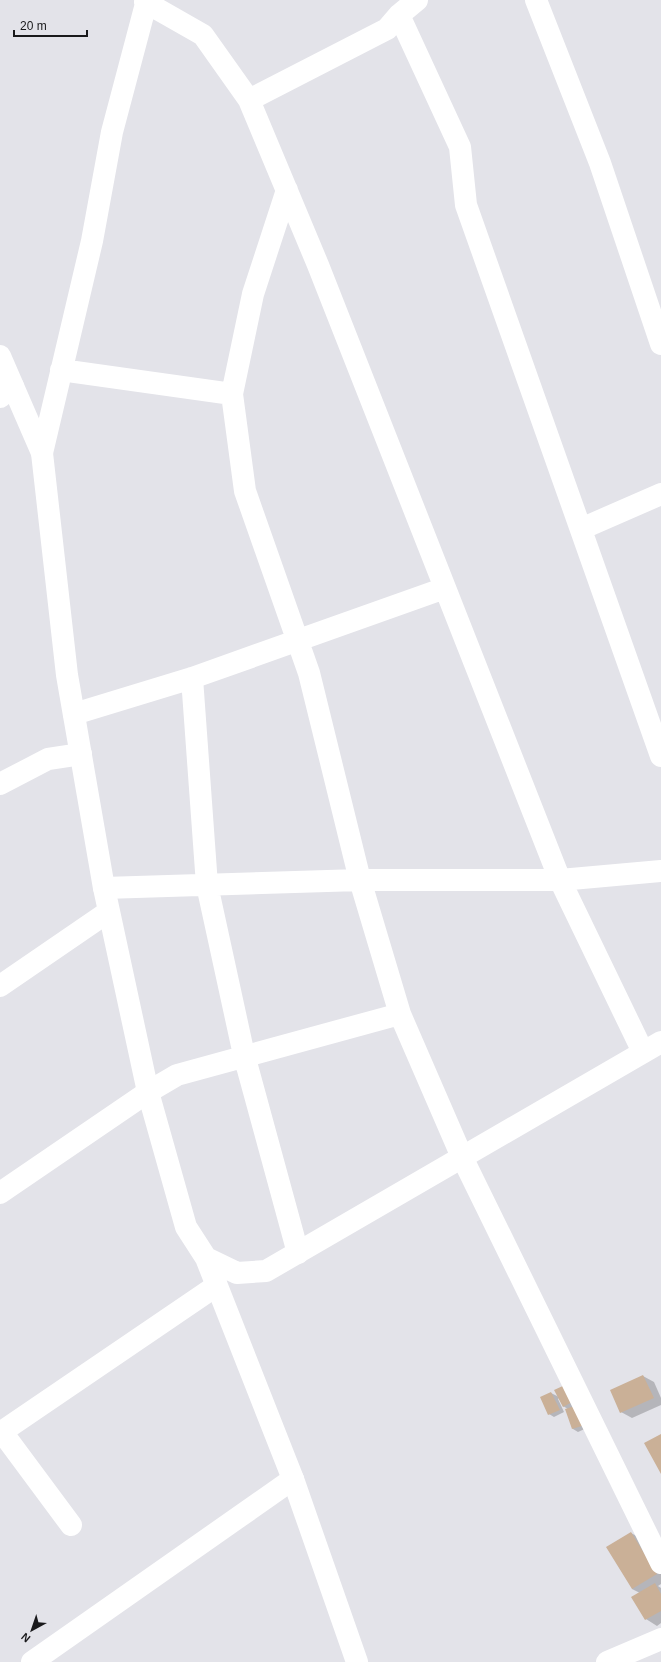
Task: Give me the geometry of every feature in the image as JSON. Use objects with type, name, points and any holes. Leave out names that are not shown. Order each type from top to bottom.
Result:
[{"type":"street","points":[[249,100],[387,29],[399,14],[417,0]]},
{"type":"street","points":[[536,0],[600,163],[661,344]]},
{"type":"street","points":[[206,1258],[237,1274],[266,1271],[652,1047],[560,880],[318,265],[249,100],[203,35],[146,1],[112,132],[92,241],[42,453],[68,675],[108,912],[148,1092],[186,1227],[206,1258],[293,1479],[357,1662]]},
{"type":"street","points":[[399,14],[460,147],[466,205],[661,756]]},
{"type":"street","points":[[287,190],[253,294],[232,394],[245,491],[309,672],[360,880],[400,1014],[462,1156],[661,1563]]},
{"type":"street","points":[[0,356],[7,392],[42,453]]},
{"type":"street","points":[[61,370],[232,394]]},
{"type":"street","points":[[581,529],[661,494]]},
{"type":"street","points":[[74,714],[192,678],[445,588]]},
{"type":"street","points":[[192,678],[207,885],[244,1055],[298,1253]]},
{"type":"street","points":[[0,784],[48,759],[81,754]]},
{"type":"street","points":[[104,888],[360,880],[560,880],[661,871]]},
{"type":"street","points":[[0,986],[108,912]]},
{"type":"street","points":[[0,1193],[148,1092],[176,1075],[244,1055],[400,1014]]},
{"type":"street","points":[[70,1525],[1,1432],[216,1286]]},
{"type":"street","points":[[32,1662],[293,1479]]},
{"type":"street","points":[[607,1662],[661,1639]]},
{"type":"building","points":[[643,1375],[654,1398],[620,1413],[610,1390]]},
{"type":"building","points":[[565,1385],[574,1401],[563,1407],[554,1390]]},
{"type":"building","points":[[551,1392],[560,1410],[548,1415],[540,1397]]},
{"type":"building","points":[[578,1405],[585,1425],[572,1429],[565,1409]]},
{"type":"building","points":[[661,1434],[661,1474],[644,1443]]},
{"type":"building","points":[[631,1532],[657,1574],[632,1589],[606,1547]]},
{"type":"building","points":[[655,1583],[661,1594],[661,1611],[645,1620],[631,1597]]}]
